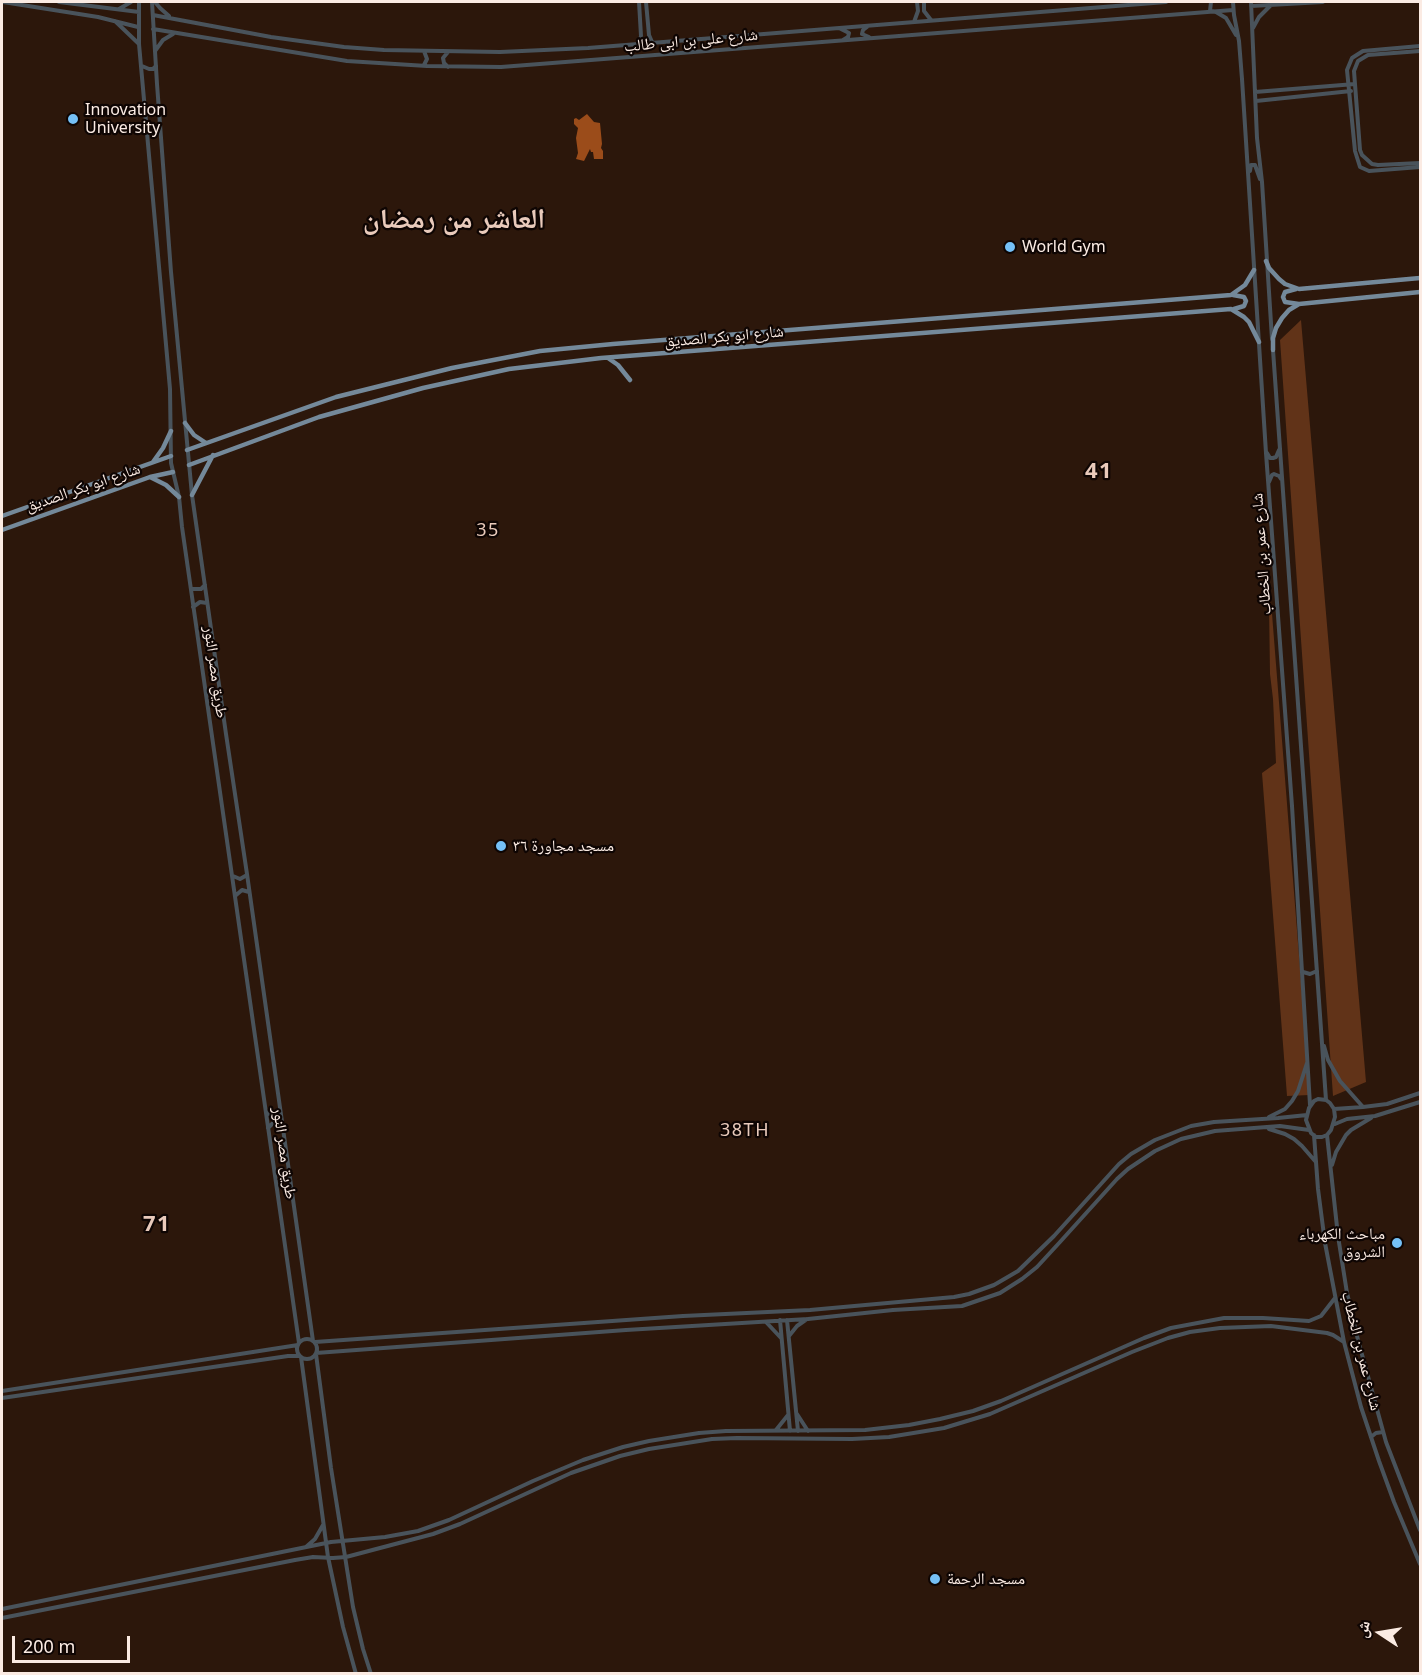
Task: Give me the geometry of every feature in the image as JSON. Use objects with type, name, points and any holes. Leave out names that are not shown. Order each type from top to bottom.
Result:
[{"type":"main road","points":[[1266,261],[1279,279],[1299,289]]},
{"type":"main road","points":[[1231,295],[1245,285],[1254,270]]},
{"type":"main road","points":[[1420,278],[1299,289],[1286,292],[1283,297],[1285,302],[1299,304],[1420,292]]},
{"type":"main road","points":[[1231,295],[1239,295],[1246,301],[1242,308],[1231,309]]},
{"type":"main road","name":"شارع ابو بكر الصديق","points":[[187,450],[296,411],[378,386],[452,368],[540,351],[1231,295]]},
{"type":"main road","points":[[1120,304],[1120,318]]},
{"type":"main road","points":[[1273,350],[1276,328],[1289,310],[1299,304]]},
{"type":"main road","points":[[1075,308],[1076,321]]},
{"type":"main road","points":[[1231,309],[1249,322],[1259,342]]},
{"type":"main road","name":"شارع ابو بكر الصديق","points":[[189,465],[240,441],[348,408],[455,380],[509,369],[608,358],[1231,309]]},
{"type":"main road","points":[[852,326],[853,338]]},
{"type":"main road","points":[[608,358],[618,365],[630,380]]},
{"type":"main road","points":[[185,423],[194,435],[206,443]]},
{"type":"main road","points":[[153,463],[171,431]]},
{"type":"main road","points":[[238,432],[240,441]]},
{"type":"main road","points":[[192,495],[213,455]]},
{"type":"main road","name":"شارع ابو بكر الصديق","points":[[2,516],[171,456]]},
{"type":"main road","name":"شارع ابو بكر الصديق","points":[[2,530],[150,477],[173,472]]},
{"type":"main road","points":[[150,477],[166,485],[179,496]]},
{"type":"main road","points":[[54,498],[58,510]]},
{"type":"street","points":[[3,2],[98,17],[138,27]]},
{"type":"street","points":[[59,2],[139,12]]},
{"type":"street","points":[[115,9],[131,2]]},
{"type":"street","name":"طريق مصر النور","points":[[139,2],[139,44],[142,66],[150,83],[192,495],[314,1342]]},
{"type":"street","points":[[154,2],[172,18]]},
{"type":"street","name":"طريق مصر النور","points":[[154,2],[153,29],[156,66],[150,83],[170,389],[171,464],[179,496],[298,1344]]},
{"type":"street","points":[[639,2],[641,36],[639,44]]},
{"type":"street","points":[[646,2],[649,35],[653,43]]},
{"type":"street","points":[[914,22],[918,11],[917,2]]},
{"type":"street","points":[[924,2],[924,11],[931,21]]},
{"type":"street","name":"شارع على بن ابى طالب","points":[[153,15],[313,43],[384,50],[537,51],[1166,2]]},
{"type":"street","points":[[1211,2],[1210,11],[1226,18],[1239,41]]},
{"type":"street","name":"شارع عمر بن الخطاب","points":[[1233,2],[1239,41],[1246,141],[1303,971],[1310,1105]]},
{"type":"street","points":[[1251,4],[1323,2]]},
{"type":"street","name":"شارع عمر بن الخطاب","points":[[1251,4],[1257,138],[1262,182],[1326,1100]]},
{"type":"street","points":[[1252,35],[1254,25],[1270,5]]},
{"type":"street","points":[[98,17],[100,8]]},
{"type":"street","name":"شارع على بن ابى طالب","points":[[153,29],[347,61],[448,67],[501,67],[1233,10]]},
{"type":"street","points":[[114,20],[139,44]]},
{"type":"street","points":[[196,36],[194,30],[197,24]]},
{"type":"street","points":[[870,26],[862,32],[864,36],[872,38]]},
{"type":"street","points":[[839,41],[849,35],[840,28]]},
{"type":"street","points":[[154,52],[162,40],[174,33]]},
{"type":"street","points":[[725,37],[723,44],[727,50]]},
{"type":"street","points":[[706,39],[709,44],[707,52]]},
{"type":"street","points":[[1420,46],[1368,55],[1355,66],[1354,71],[1362,155],[1372,164],[1378,165],[1420,163]]},
{"type":"street","points":[[1410,49],[1420,51]]},
{"type":"street","points":[[423,66],[427,59],[424,51]]},
{"type":"street","points":[[1393,51],[1363,51],[1357,53],[1349,64],[1347,70],[1354,151],[1360,167],[1370,171],[1420,167]]},
{"type":"street","points":[[448,67],[443,58],[449,52]]},
{"type":"street","points":[[142,66],[149,69],[156,66]]},
{"type":"street","points":[[1255,92],[1355,84]]},
{"type":"street","points":[[1311,88],[1311,96]]},
{"type":"street","points":[[1256,101],[1355,91]]},
{"type":"street","points":[[1351,123],[1358,123]]},
{"type":"street","points":[[1246,141],[1252,144],[1257,138]]},
{"type":"street","points":[[1248,183],[1252,164],[1255,165],[1262,182]]},
{"type":"street","points":[[1266,453],[1270,458],[1274,458],[1279,450]]},
{"type":"street","points":[[1269,485],[1273,474],[1282,480]]},
{"type":"street","points":[[191,589],[201,589],[205,585]]},
{"type":"street","points":[[193,607],[200,602],[207,603]]},
{"type":"street","points":[[233,876],[240,879],[247,874]]},
{"type":"street","points":[[235,896],[242,890],[250,892]]},
{"type":"street","points":[[1303,971],[1310,974],[1317,970]]},
{"type":"street","points":[[1321,1038],[1334,1071],[1347,1091],[1363,1107]]},
{"type":"street","points":[[1256,1119],[1276,1114],[1292,1101],[1298,1091],[1308,1059]]},
{"type":"street","points":[[1334,1109],[1397,1101],[1420,1093]]},
{"type":"street","points":[[1318,1099],[1326,1100],[1334,1109],[1334,1124],[1327,1135],[1319,1137],[1309,1130],[1306,1114],[1310,1105],[1318,1099]]},
{"type":"street","points":[[1331,1169],[1336,1152],[1351,1130],[1375,1116],[1420,1101]]},
{"type":"street","points":[[266,1112],[273,1115],[280,1109]]},
{"type":"street","points":[[2,1390],[287,1348],[306,1339],[324,1342],[683,1316],[810,1310],[969,1294],[994,1285],[1024,1266],[1115,1169],[1131,1154],[1155,1140],[1190,1127],[1214,1122],[1306,1114]]},
{"type":"street","points":[[1334,1124],[1351,1118],[1375,1116]]},
{"type":"street","points":[[268,1128],[276,1122],[282,1125]]},
{"type":"street","points":[[2,1398],[288,1356],[308,1359],[325,1352],[808,1319],[962,1306],[1000,1293],[1037,1267],[1128,1168],[1155,1151],[1193,1136],[1215,1131],[1280,1126],[1309,1130]]},
{"type":"street","points":[[1190,1127],[1193,1136]]},
{"type":"street","points":[[1265,1128],[1294,1139],[1316,1161]]},
{"type":"street","name":"شارع عمر بن الخطاب","points":[[1314,1135],[1321,1216],[1344,1342],[1371,1437],[1394,1502],[1420,1564]]},
{"type":"street","name":"شارع عمر بن الخطاب","points":[[1327,1135],[1338,1236],[1347,1293],[1358,1340],[1383,1432],[1420,1530]]},
{"type":"street","points":[[2,1609],[326,1544],[404,1534],[440,1524],[561,1468],[623,1447],[654,1440],[699,1433],[853,1431],[922,1423],[987,1406],[1144,1338],[1188,1324],[1224,1318],[1309,1321],[1321,1316],[1335,1298]]},
{"type":"street","points":[[788,1337],[800,1323],[808,1319]]},
{"type":"street","points":[[780,1320],[790,1431]]},
{"type":"street","points":[[787,1320],[798,1431]]},
{"type":"street","points":[[765,1321],[782,1338]]},
{"type":"street","points":[[1188,1324],[1190,1332]]},
{"type":"street","points":[[2,1618],[295,1560],[313,1557],[346,1557],[433,1534],[571,1473],[645,1450],[724,1438],[832,1440],[871,1438],[923,1432],[972,1421],[1150,1344],[1190,1332],[1271,1326],[1327,1333],[1344,1342]]},
{"type":"street","points":[[314,1342],[317,1347],[331,1468],[353,1607],[371,1674]]},
{"type":"street","points":[[324,1342],[325,1352]]},
{"type":"street","points":[[298,1344],[297,1352],[300,1356],[328,1557],[336,1600],[356,1674]]},
{"type":"street","points":[[287,1348],[288,1356]]},
{"type":"street","points":[[1037,1385],[1041,1393]]},
{"type":"street","points":[[796,1412],[808,1431]]},
{"type":"street","points":[[775,1431],[789,1414]]},
{"type":"street","points":[[1368,1426],[1375,1426],[1380,1421]]},
{"type":"street","points":[[922,1423],[919,1427],[923,1432]]},
{"type":"street","points":[[909,1425],[910,1434]]},
{"type":"street","points":[[1371,1437],[1383,1432]]},
{"type":"street","points":[[304,1549],[315,1539],[323,1524]]},
{"type":"street","points":[[14,1606],[16,1615]]},
{"type":"shaded area","points":[[587,114],[594,122],[600,123],[603,159],[594,159],[590,149],[584,161],[576,159],[578,128],[574,124],[574,119],[579,120]]},
{"type":"shaded area","points":[[1301,320],[1366,1082],[1333,1096],[1280,340]]},
{"type":"shaded area","points":[[1271,601],[1310,1095],[1287,1096],[1262,773],[1276,763],[1270,674],[1269,604]]},
{"type":"place","name":"Innovation University","points":[[73,119]]},
{"type":"place","name":"World Gym","points":[[1010,247]]},
{"type":"place","name":"مسجد مجاورة ٣٦","points":[[501,846]]},
{"type":"place","name":"مباحث الكهرباء الشروق","points":[[1397,1243]]},
{"type":"place","name":"مسجد الرحمة","points":[[935,1579]]},
{"type":"district","name":"العاشر من رمضان","points":[[454,220]]},
{"type":"district","name":"41","points":[[1099,472]]},
{"type":"district","name":"35","points":[[488,531]]},
{"type":"district","name":"38TH","points":[[745,1131]]},
{"type":"district","name":"71","points":[[157,1225]]}]
